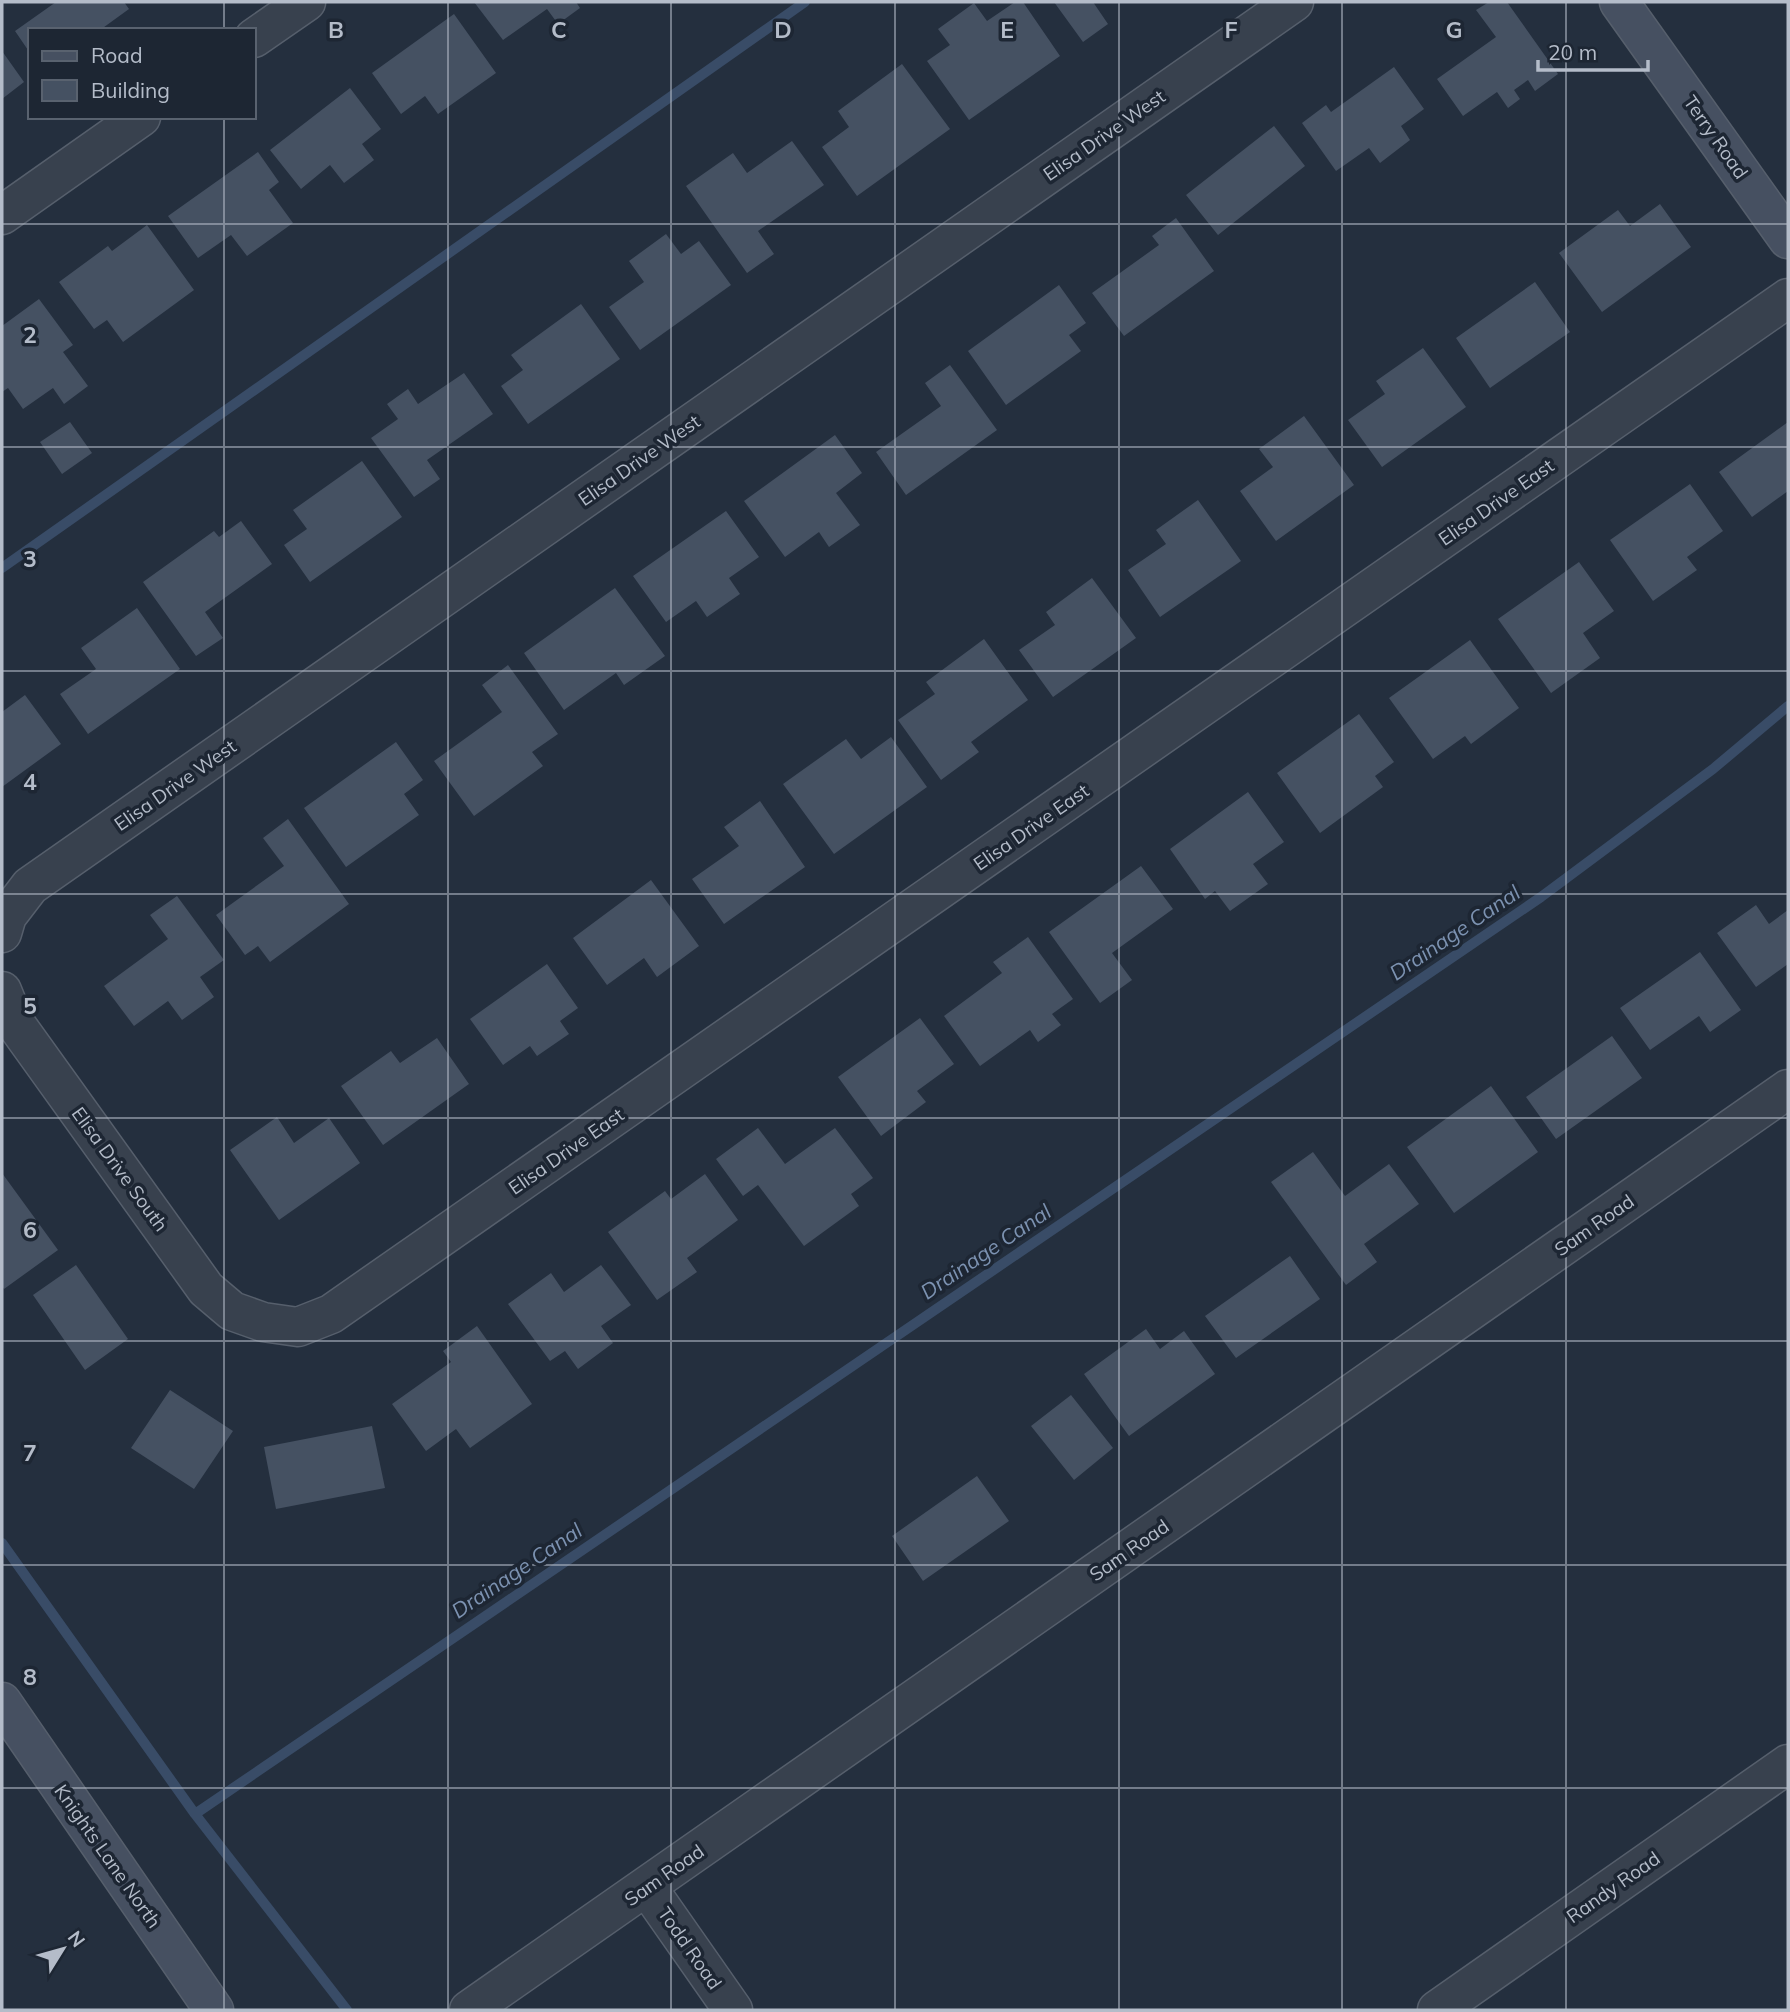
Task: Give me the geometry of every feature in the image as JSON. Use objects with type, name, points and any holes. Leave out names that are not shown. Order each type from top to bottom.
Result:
[{"type":"street","points":[[256,37],[306,2]]},
{"type":"street","name":"Elisa Drive West","points":[[2,933],[7,916],[30,886],[1294,2]]},
{"type":"street","name":"Terry Road","points":[[1619,2],[1788,239]]},
{"type":"street","points":[[2,215],[138,119]]},
{"type":"street","name":"Elisa Drive East","points":[[263,1322],[298,1327],[331,1314],[1788,298]]},
{"type":"street","name":"Elisa Drive South","points":[[2,991],[15,1023],[206,1289],[232,1311],[263,1322]]},
{"type":"street","name":"Sam Road","points":[[469,2010],[1788,1089]]},
{"type":"street","name":"Knights Lane North","points":[[2,1702],[214,2010]]},
{"type":"street","name":"Randy Road","points":[[1437,2010],[1788,1764]]},
{"type":"street","name":"Todd Road","points":[[647,1886],[733,2010]]},
{"type":"building","points":[[56,2],[124,2],[129,9],[103,28],[28,28],[28,50],[15,31]]},
{"type":"building","points":[[474,2],[576,2],[580,8],[558,24],[547,9],[503,40]]},
{"type":"building","points":[[1015,2],[1023,2],[1060,56],[969,120],[927,61],[950,45],[938,29],[974,3],[987,21]]},
{"type":"building","points":[[1054,2],[1093,2],[1108,24],[1083,42]]},
{"type":"building","points":[[1489,2],[1507,2],[1558,74],[1535,91],[1528,80],[1514,90],[1520,99],[1508,108],[1497,92],[1463,116],[1437,79],[1496,37],[1476,10]]},
{"type":"building","points":[[454,14],[496,73],[438,114],[425,96],[401,114],[372,73]]},
{"type":"building","points":[[2,51],[24,82],[2,99]]},
{"type":"building","points":[[902,64],[950,129],[857,196],[822,147],[849,127],[838,111]]},
{"type":"building","points":[[1394,67],[1424,109],[1401,126],[1410,140],[1380,163],[1369,148],[1336,171],[1302,123],[1326,105],[1331,112]]},
{"type":"building","points":[[350,88],[381,129],[362,144],[374,160],[344,183],[330,165],[301,189],[270,150]]},
{"type":"building","points":[[1274,126],[1305,166],[1218,235],[1186,195]]},
{"type":"building","points":[[792,141],[824,185],[758,231],[774,254],[747,273],[686,186],[733,153],[747,173]]},
{"type":"building","points":[[258,152],[279,182],[269,190],[293,223],[247,256],[231,235],[198,258],[168,216]]},
{"type":"building","points":[[1660,204],[1691,247],[1602,312],[1559,253],[1618,210],[1630,226]]},
{"type":"building","points":[[1176,218],[1214,271],[1124,336],[1092,293],[1159,245],[1152,236]]},
{"type":"building","points":[[147,225],[194,290],[123,342],[107,320],[94,329],[59,282],[108,246],[112,251]]},
{"type":"building","points":[[666,234],[681,254],[699,241],[731,285],[640,350],[609,307],[644,282],[629,261]]},
{"type":"building","points":[[1535,282],[1570,332],[1490,388],[1456,338]]},
{"type":"building","points":[[1059,285],[1086,323],[1069,335],[1081,351],[1006,405],[968,351]]},
{"type":"building","points":[[39,299],[73,345],[63,352],[88,386],[64,404],[53,388],[23,409],[8,388],[2,392],[2,326]]},
{"type":"building","points":[[581,304],[620,359],[528,424],[501,386],[523,370],[511,355]]},
{"type":"building","points":[[1423,348],[1466,407],[1382,467],[1348,420],[1385,394],[1376,381]]},
{"type":"building","points":[[950,365],[997,430],[906,495],[876,452],[941,406],[925,383]]},
{"type":"building","points":[[464,373],[493,414],[427,460],[440,479],[414,497],[371,438],[398,419],[387,404],[408,389],[418,404]]},
{"type":"building","points":[[1304,416],[1354,485],[1276,541],[1240,491],[1273,467],[1259,449]]},
{"type":"building","points":[[70,422],[92,453],[62,474],[40,442]]},
{"type":"building","points":[[1788,422],[1788,491],[1752,517],[1719,472]]},
{"type":"building","points":[[835,435],[862,473],[836,493],[860,525],[829,547],[819,532],[785,557],[744,501]]},
{"type":"building","points":[[362,461],[402,517],[310,582],[284,545],[307,529],[293,510]]},
{"type":"building","points":[[1690,484],[1723,531],[1687,557],[1697,570],[1653,601],[1610,540]]},
{"type":"building","points":[[1198,500],[1241,561],[1160,617],[1128,570],[1166,544],[1156,530]]},
{"type":"building","points":[[726,511],[759,557],[729,578],[740,594],[707,617],[696,601],[666,622],[633,576]]},
{"type":"building","points":[[241,521],[272,564],[205,612],[223,638],[196,656],[143,582],[214,531],[219,537]]},
{"type":"building","points":[[1579,562],[1614,611],[1583,633],[1600,658],[1551,693],[1498,619]]},
{"type":"building","points":[[1092,578],[1136,638],[1053,697],[1019,650],[1055,625],[1046,612]]},
{"type":"building","points":[[615,588],[665,656],[624,685],[616,673],[564,710],[524,653]]},
{"type":"building","points":[[137,608],[180,669],[88,734],[60,694],[96,669],[81,648]]},
{"type":"building","points":[[984,639],[1028,700],[971,742],[979,752],[941,780],[898,720],[935,694],[926,682]]},
{"type":"building","points":[[1470,640],[1519,708],[1471,744],[1465,736],[1433,759],[1389,698]]},
{"type":"building","points":[[508,665],[558,734],[532,752],[543,766],[474,816],[434,761],[502,712],[482,685]]},
{"type":"building","points":[[25,695],[61,744],[2,787],[2,712]]},
{"type":"building","points":[[1359,714],[1394,762],[1375,776],[1383,787],[1320,833],[1277,773]]},
{"type":"building","points":[[891,737],[927,787],[834,854],[783,784],[846,739],[861,759]]},
{"type":"building","points":[[396,742],[423,780],[404,794],[419,815],[346,867],[304,808]]},
{"type":"building","points":[[1248,792],[1284,842],[1253,864],[1268,884],[1230,911],[1215,891],[1205,899],[1170,849]]},
{"type":"building","points":[[760,801],[805,867],[724,924],[692,879],[739,846],[724,827]]},
{"type":"building","points":[[288,819],[349,904],[270,962],[258,946],[245,955],[216,915],[284,866],[263,838]]},
{"type":"building","points":[[1141,866],[1173,909],[1112,953],[1132,980],[1100,1003],[1049,932]]},
{"type":"building","points":[[651,880],[699,946],[657,977],[644,958],[607,985],[573,938]]},
{"type":"building","points":[[177,896],[224,960],[200,977],[214,997],[182,1020],[168,1001],[134,1026],[104,986],[168,939],[150,915]]},
{"type":"building","points":[[1756,905],[1769,924],[1788,910],[1788,964],[1756,987],[1717,933]]},
{"type":"building","points":[[1028,937],[1073,999],[1052,1014],[1061,1025],[1038,1042],[1030,1030],[980,1066],[944,1016],[1002,973],[993,962]]},
{"type":"building","points":[[1700,952],[1741,1010],[1710,1032],[1699,1016],[1650,1050],[1620,1008]]},
{"type":"building","points":[[547,964],[578,1008],[560,1021],[569,1034],[537,1056],[530,1046],[503,1065],[470,1019]]},
{"type":"building","points":[[920,1018],[954,1064],[917,1091],[926,1102],[881,1136],[838,1077]]},
{"type":"building","points":[[1612,1036],[1642,1078],[1556,1139],[1526,1097]]},
{"type":"building","points":[[437,1038],[469,1084],[383,1145],[341,1086],[391,1051],[400,1063]]},
{"type":"building","points":[[1491,1086],[1538,1152],[1454,1213],[1407,1147]]},
{"type":"building","points":[[277,1117],[294,1143],[329,1118],[360,1163],[279,1220],[230,1150]]},
{"type":"building","points":[[758,1128],[785,1164],[835,1128],[873,1178],[851,1194],[859,1206],[804,1246],[758,1185],[743,1196],[716,1159]]},
{"type":"building","points":[[1313,1152],[1345,1196],[1389,1164],[1419,1204],[1364,1244],[1377,1262],[1346,1285],[1271,1182]]},
{"type":"building","points":[[2,1173],[58,1250],[4,1289],[2,1286]]},
{"type":"building","points":[[705,1174],[738,1220],[687,1258],[697,1272],[657,1300],[608,1232],[665,1191],[671,1199]]},
{"type":"building","points":[[1290,1256],[1320,1299],[1236,1358],[1205,1316]]},
{"type":"building","points":[[76,1265],[128,1339],[85,1370],[33,1295]]},
{"type":"building","points":[[601,1265],[631,1305],[601,1326],[613,1343],[578,1369],[565,1351],[550,1361],[508,1304],[551,1273],[564,1292]]},
{"type":"building","points":[[477,1326],[532,1404],[470,1448],[456,1429],[426,1451],[392,1404],[451,1362],[443,1351]]},
{"type":"building","points":[[1146,1329],[1160,1349],[1184,1331],[1215,1374],[1129,1436],[1084,1374]]},
{"type":"building","points":[[170,1390],[233,1431],[194,1489],[131,1448]]},
{"type":"building","points":[[1071,1395],[1113,1448],[1074,1480],[1031,1426]]},
{"type":"building","points":[[372,1426],[385,1488],[276,1509],[264,1447]]},
{"type":"building","points":[[977,1476],[1009,1521],[923,1581],[892,1536]]},
{"type":"waterway","points":[[2,568],[805,2]]},
{"type":"waterway","name":"Drainage Canal","points":[[195,1814],[1541,897],[1713,769],[1788,706]]},
{"type":"waterway","name":"Drainage Canal","points":[[2,1543],[195,1814],[347,2010]]}]
